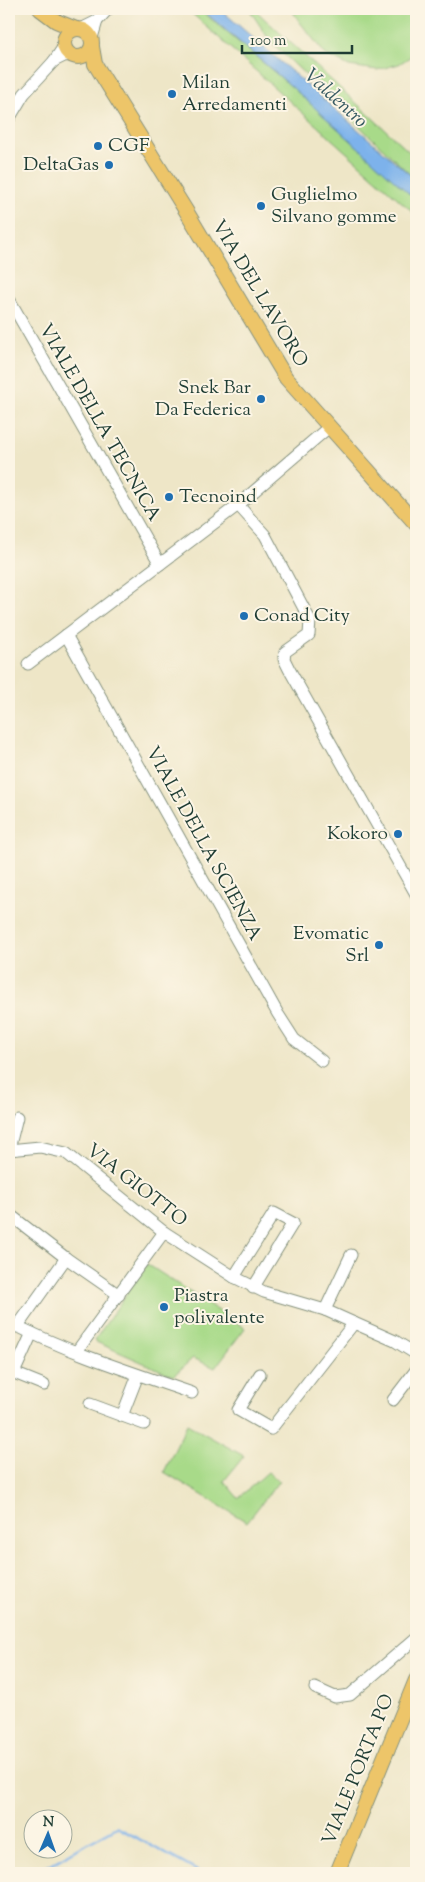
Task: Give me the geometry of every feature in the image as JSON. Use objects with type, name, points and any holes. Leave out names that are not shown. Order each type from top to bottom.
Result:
[{"type":"main road","points":[[40,9],[56,21],[85,36]]},
{"type":"main road","points":[[56,21],[70,49],[96,64]]},
{"type":"main road","points":[[70,49],[67,33],[85,36]]},
{"type":"main road","points":[[70,49],[87,54],[85,36]]},
{"type":"main road","name":"VIA DEL LAVORO","points":[[85,36],[96,64],[286,378],[416,524]]},
{"type":"main road","name":"VIALE PORTA PO","points":[[337,1873],[416,1680]]},
{"type":"street","points":[[85,36],[108,9]]},
{"type":"street","points":[[9,119],[24,94],[54,61],[70,49]]},
{"type":"street","name":"VIALE DELLA TECNICA","points":[[9,299],[160,564]]},
{"type":"street","points":[[28,664],[238,505],[329,426]]},
{"type":"street","points":[[238,505],[265,535],[310,620],[309,635],[284,655],[288,669],[416,894]]},
{"type":"street","name":"VIALE DELLA SCIENZA","points":[[66,635],[278,1014],[294,1039],[322,1061]]},
{"type":"street","points":[[9,1150],[17,1117]]},
{"type":"street","name":"VIA GIOTTO","points":[[9,1150],[40,1147],[66,1153],[164,1232],[253,1288],[325,1310],[396,1341],[416,1354]]},
{"type":"street","points":[[234,1277],[274,1213],[293,1223],[253,1288]]},
{"type":"street","points":[[11,1219],[119,1295]]},
{"type":"street","points":[[77,1351],[164,1232]]},
{"type":"street","points":[[325,1310],[351,1255]]},
{"type":"street","points":[[66,1258],[13,1324],[138,1375],[192,1393]]},
{"type":"street","points":[[260,1374],[238,1410],[272,1429],[354,1322]]},
{"type":"street","points":[[32,1333],[12,1372],[44,1385]]},
{"type":"street","points":[[393,1400],[416,1370]]},
{"type":"street","points":[[122,1416],[138,1375]]},
{"type":"street","points":[[90,1404],[144,1424]]},
{"type":"street","points":[[315,1688],[334,1697],[350,1695],[416,1638]]},
{"type":"green space","points":[[187,9],[199,9],[292,87],[416,200],[416,215]]},
{"type":"green space","points":[[249,9],[254,9],[416,158],[416,180],[270,41]]},
{"type":"green space","points":[[291,9],[416,9],[416,53],[399,64],[377,70],[349,66],[325,54]]},
{"type":"green space","points":[[147,1264],[245,1328],[215,1368],[193,1358],[173,1376],[94,1341]]},
{"type":"green space","points":[[187,1424],[244,1456],[224,1481],[238,1498],[268,1472],[279,1481],[247,1522],[164,1472]]},
{"type":"water","points":[[201,9],[220,9],[416,180],[416,200],[292,87]]},
{"type":"waterway","points":[[35,1873],[117,1827],[201,1873]]},
{"type":"place","name":"Milan Arredamenti","points":[[172,94]]},
{"type":"place","name":"CGF","points":[[98,146]]},
{"type":"place","name":"DeltaGas","points":[[109,165]]},
{"type":"place","name":"Guglielmo Silvano gomme","points":[[261,206]]},
{"type":"place","name":"Snek Bar Da Federica","points":[[261,399]]},
{"type":"place","name":"Tecnoind","points":[[169,497]]},
{"type":"place","name":"Conad City","points":[[244,616]]},
{"type":"place","name":"Kokoro","points":[[398,834]]},
{"type":"place","name":"Evomatic Srl","points":[[379,945]]},
{"type":"place","name":"Piastra polivalente","points":[[164,1307]]},
{"type":"water label","name":"Valdentro","points":[[335,99]]}]
